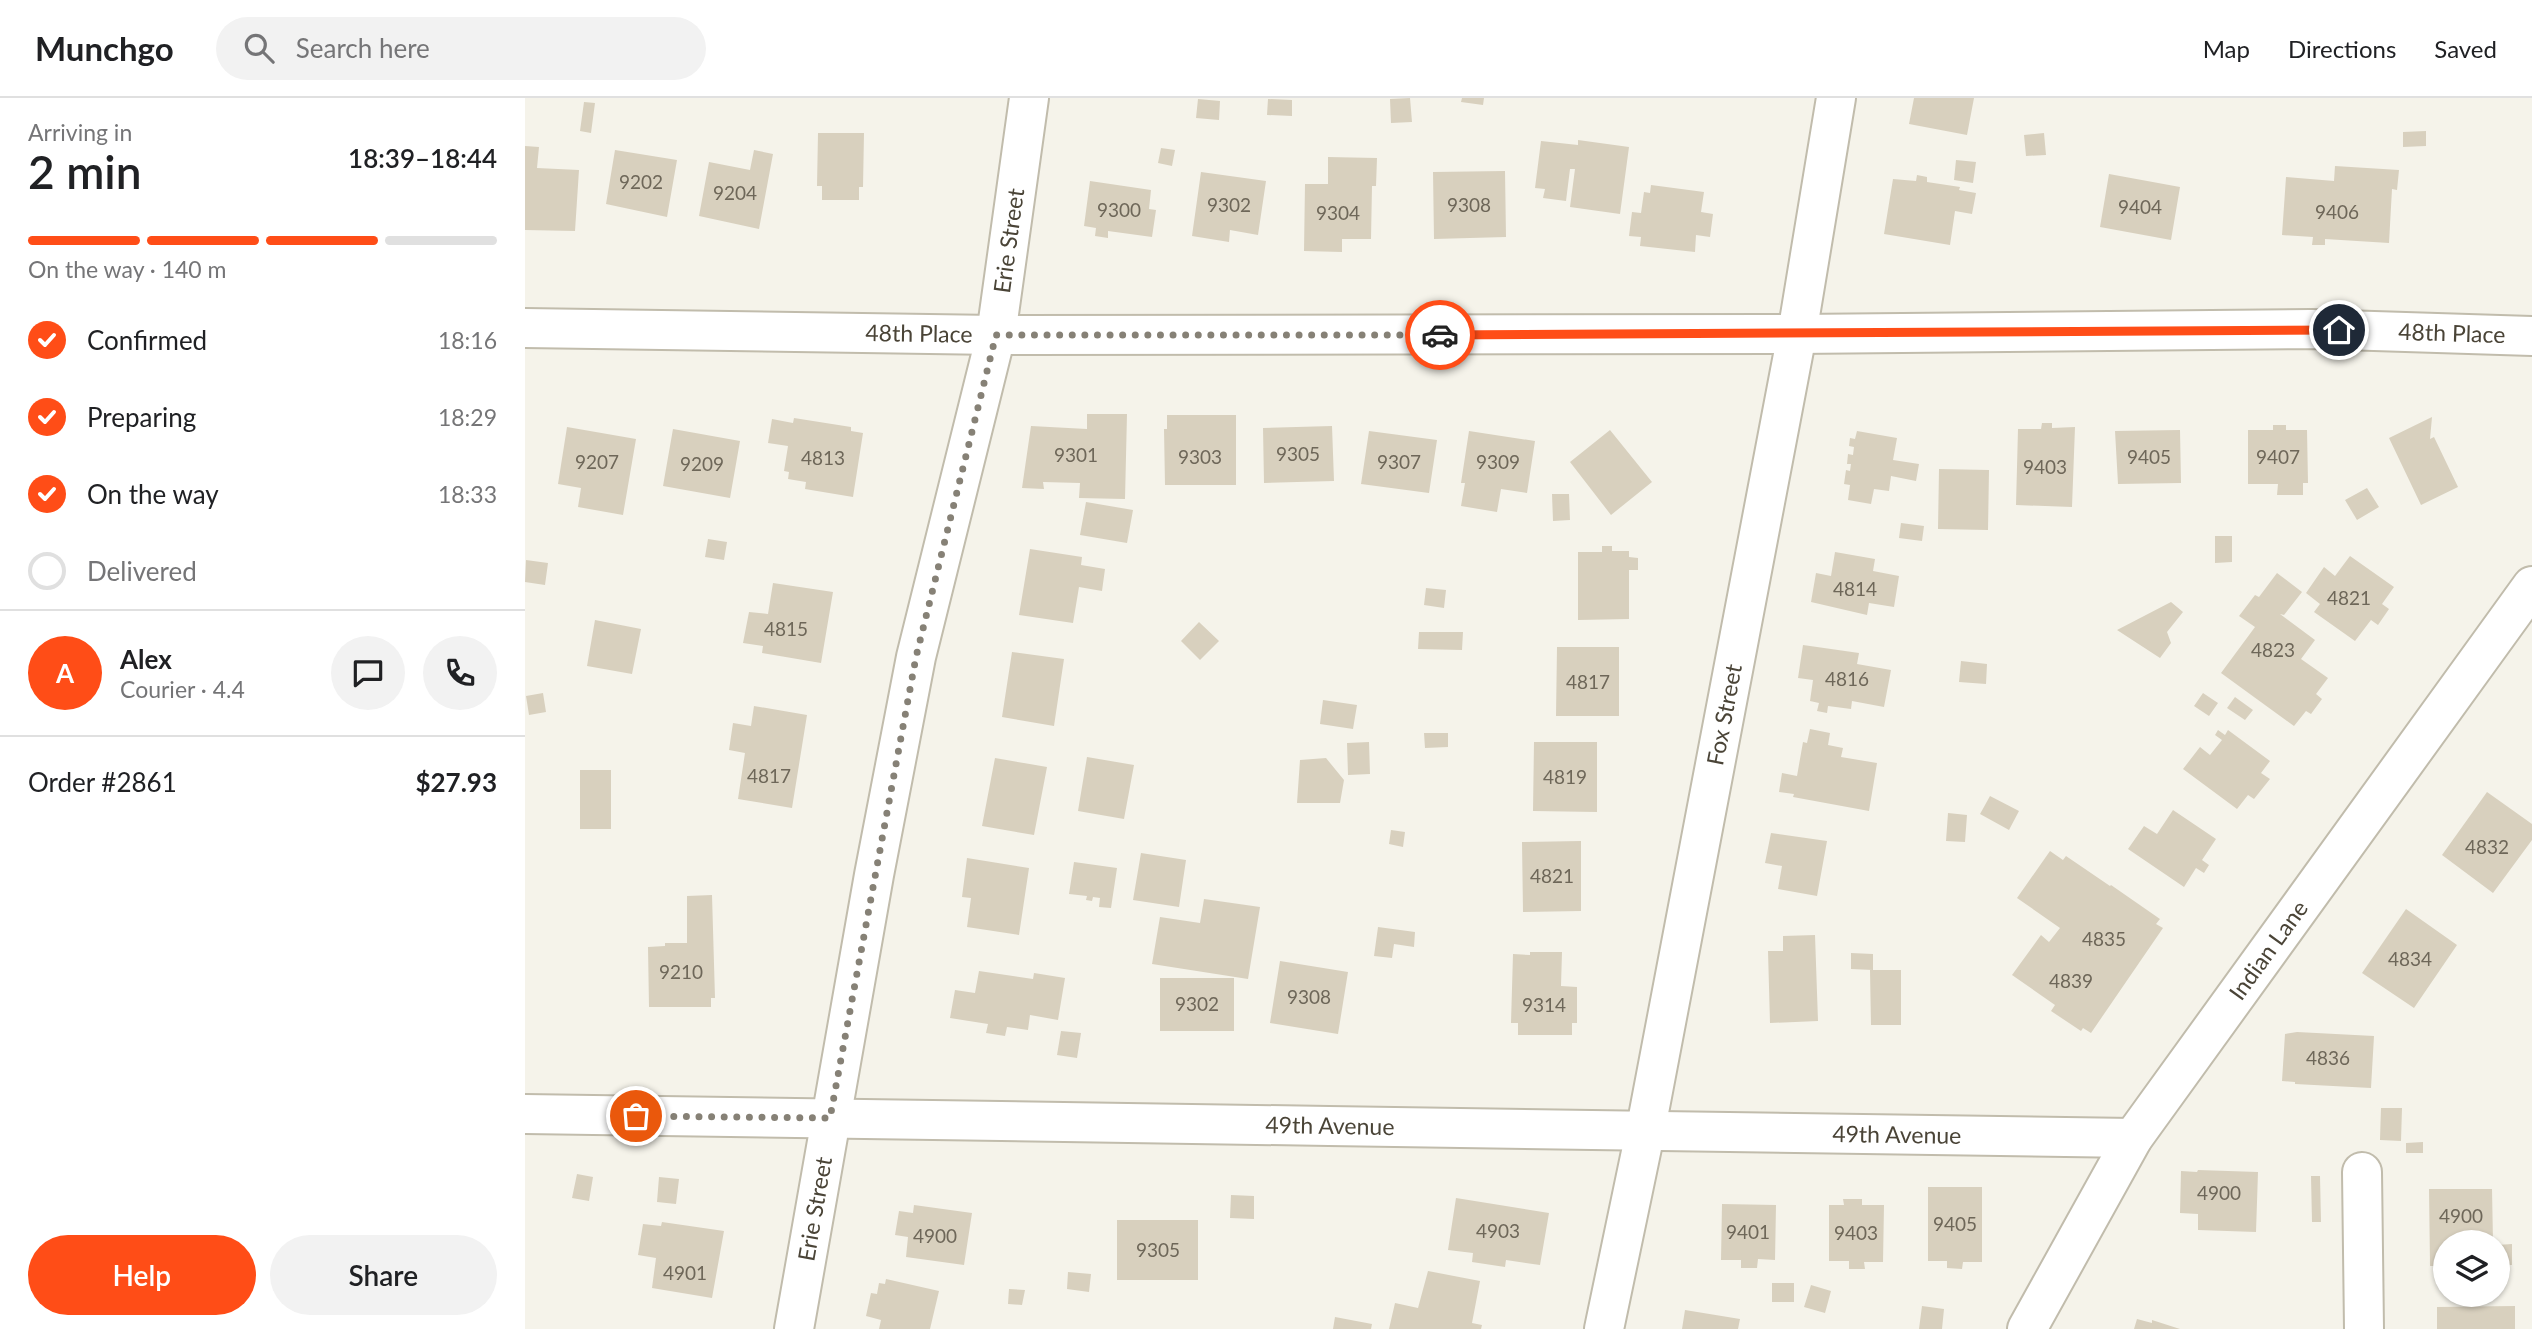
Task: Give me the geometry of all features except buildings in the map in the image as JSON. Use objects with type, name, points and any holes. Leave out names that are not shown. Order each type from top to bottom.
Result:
[{"type":"street","name":"Erie Street","points":[[794,1329],[830,1118],[916,657],[996,335],[1029,98]]},
{"type":"street","name":"Fox Street","points":[[1604,1329],[1645,1133],[1797,334],[1836,98]]},
{"type":"street","name":"48th Place","points":[[525,328],[996,335],[2311,330],[2532,336]]},
{"type":"street","name":"Indian Lane","points":[[2027,1329],[2133,1138],[2532,586]]},
{"type":"street","name":"49th Avenue","points":[[525,1114],[1645,1133],[2133,1138]]},
{"type":"street","points":[[2362,1172],[2364,1329]]},
{"type":"way so far","points":[[636,1116],[830,1118],[916,657],[996,335],[1440,335]]},
{"type":"route","points":[[1440,335],[2339,330]]}]
